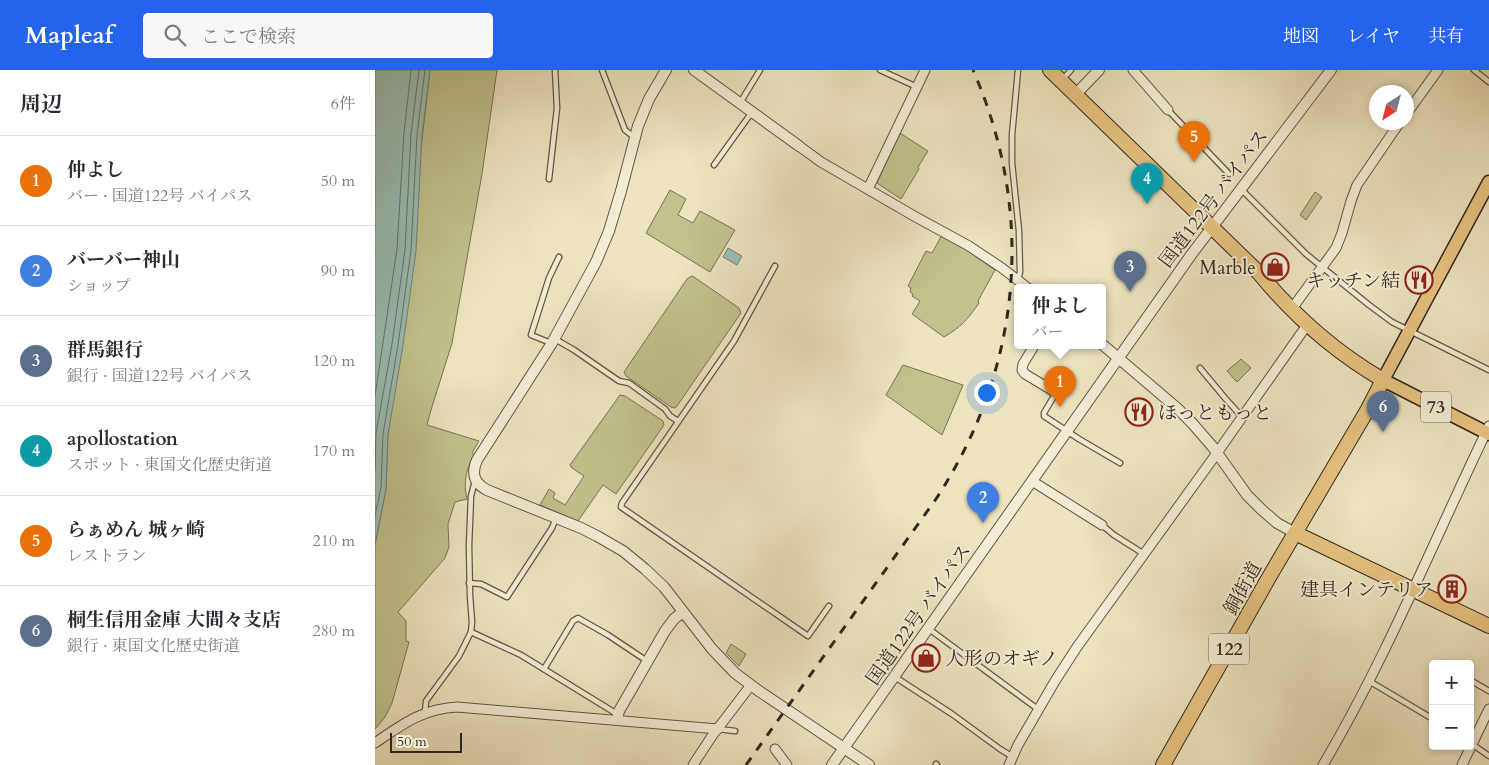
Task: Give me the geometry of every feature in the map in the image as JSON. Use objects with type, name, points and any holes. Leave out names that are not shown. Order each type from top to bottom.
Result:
[{"type":"highway","points":[[1050,70],[1066,75],[1076,94],[1259,273],[1291,310],[1307,325],[1343,355],[1383,380]]},
{"type":"highway","name":"122","points":[[1295,533],[1383,380]]},
{"type":"highway","points":[[1295,533],[1489,626]]},
{"type":"highway","name":"銅街道","points":[[1163,765],[1295,533]]},
{"type":"main road","points":[[1383,380],[1489,182]]},
{"type":"main road","name":"73","points":[[1383,380],[1488,431]]},
{"type":"street","points":[[666,70],[649,99],[634,137],[621,191],[604,244],[586,282],[553,341],[477,460],[474,468],[475,480],[487,490],[597,536],[623,551],[653,576],[719,657],[751,685],[869,765]]},
{"type":"street","points":[[694,70],[814,158],[969,246],[1023,284]]},
{"type":"street","points":[[868,189],[925,70]]},
{"type":"street","points":[[1076,94],[1099,70]]},
{"type":"street","points":[[1133,70],[1168,110]]},
{"type":"street","name":"国道122号 バイパス","points":[[832,765],[1212,227],[1331,70]]},
{"type":"street","points":[[1414,103],[1438,70]]},
{"type":"street","points":[[1291,310],[1323,267],[1339,240],[1357,185],[1395,130]]},
{"type":"street","points":[[1011,761],[1081,640],[1307,325]]},
{"type":"street","points":[[1106,348],[1199,430],[1247,495],[1258,506],[1277,523],[1295,533]]},
{"type":"street","points":[[1032,349],[1023,364],[1022,370],[1025,374],[1055,392]]},
{"type":"street","points":[[1323,765],[1369,681],[1414,590],[1455,496],[1488,431]]},
{"type":"street","points":[[1032,481],[1102,525]]},
{"type":"street","points":[[617,717],[665,631],[674,619],[683,612]]},
{"type":"street","points":[[693,765],[751,685]]},
{"type":"street","points":[[375,743],[425,712],[463,707],[617,717],[718,729]]},
{"type":"street","points":[[1474,737],[1489,709]]},
{"type":"street","points":[[775,750],[787,765]]},
{"type":"street","points":[[1462,765],[1468,750]]},
{"type":"lane","points":[[549,179],[557,108],[555,70]]},
{"type":"lane","points":[[603,70],[625,130],[634,137]]},
{"type":"lane","points":[[739,103],[760,70]]},
{"type":"lane","points":[[880,70],[917,87]]},
{"type":"lane","points":[[1018,70],[1012,141],[1012,162],[1019,231],[1020,272],[1018,280]]},
{"type":"lane","points":[[1473,70],[1489,82]]},
{"type":"lane","points":[[1168,110],[1229,174]]},
{"type":"lane","points":[[714,165],[752,112]]},
{"type":"lane","points":[[1241,189],[1295,243],[1392,322],[1489,370]]},
{"type":"lane","points":[[559,257],[549,278],[531,336],[553,341],[574,350],[619,381],[629,383],[665,409],[670,416],[678,421]]},
{"type":"lane","points":[[775,266],[734,341],[621,507],[808,636],[829,606]]},
{"type":"lane","points":[[1200,368],[1242,417]]},
{"type":"lane","points":[[1055,392],[1043,414],[1079,439],[1120,462]]},
{"type":"lane","points":[[425,712],[426,701],[459,656],[471,632],[469,583],[471,496],[475,480]]},
{"type":"lane","points":[[469,583],[481,584],[507,597],[552,528],[556,518]]},
{"type":"lane","points":[[1102,525],[1144,554]]},
{"type":"lane","points":[[544,669],[573,621],[578,618],[648,661]]},
{"type":"lane","points":[[928,628],[1039,710]]},
{"type":"lane","points":[[471,632],[508,648],[544,669],[617,717]]},
{"type":"lane","points":[[895,677],[952,714],[1000,750],[1011,761]]},
{"type":"lane","points":[[1369,681],[1429,717]]},
{"type":"lane","points":[[1474,682],[1489,691]]},
{"type":"lane","points":[[718,729],[735,730]]},
{"type":"lane","points":[[1474,745],[1489,756]]},
{"type":"green space","points":[[430,70],[497,70],[482,174],[452,343],[427,425],[479,441],[472,453],[474,455],[466,476],[467,499],[455,502],[448,524],[449,547],[445,558],[398,612],[406,621],[406,641],[409,642],[392,703],[385,717],[375,729],[375,545],[386,489],[388,435]]},
{"type":"green space","points":[[900,133],[928,151],[901,199],[877,183]]},
{"type":"green space","points":[[670,190],[686,199],[678,215],[693,223],[700,211],[735,230],[710,272],[646,233]]},
{"type":"green space","points":[[1315,192],[1322,197],[1306,220],[1300,215]]},
{"type":"green space","points":[[942,235],[995,270],[978,301],[979,303],[971,314],[960,326],[944,337],[912,314],[920,301],[912,296],[911,288],[908,286],[926,251],[932,253]]},
{"type":"green space","points":[[692,276],[739,308],[741,313],[675,408],[626,376],[624,372],[687,279]]},
{"type":"green space","points":[[1241,359],[1251,368],[1237,382],[1227,371]]},
{"type":"green space","points":[[903,365],[963,385],[942,435],[886,395]]},
{"type":"green space","points":[[620,395],[625,396],[663,421],[664,425],[616,494],[603,485],[578,521],[540,505],[549,489],[555,493],[553,498],[565,505],[584,476],[570,465]]},
{"type":"green space","points":[[731,644],[746,654],[739,666],[726,653]]},
{"type":"water","points":[[375,70],[430,70],[422,135],[416,251],[388,435],[386,489],[375,545]]},
{"type":"water","points":[[728,248],[742,256],[737,265],[723,257]]},
{"type":"railway","points":[[746,765],[936,499],[965,449],[987,397],[1002,344],[1010,289],[1012,234],[1006,179],[993,124],[973,70]]},
{"type":"place","name":"らぁめん 城ヶ崎","points":[[1194,162]]},
{"type":"place","name":"apollostation","points":[[1147,204]]},
{"type":"place","name":"Marble","points":[[1275,267]]},
{"type":"place","name":"キッチン結","points":[[1419,280]]},
{"type":"place","name":"群馬銀行","points":[[1130,292]]},
{"type":"place","name":"仲よし","points":[[1060,407]]},
{"type":"place","name":"ほっともっと","points":[[1139,412]]},
{"type":"place","name":"桐生信用金庫 大間々支店","points":[[1383,432]]},
{"type":"place","name":"バーバー神山","points":[[983,523]]},
{"type":"place","name":"建具インテリア","points":[[1452,589]]},
{"type":"place","name":"人形のオギノ","points":[[926,658]]}]
